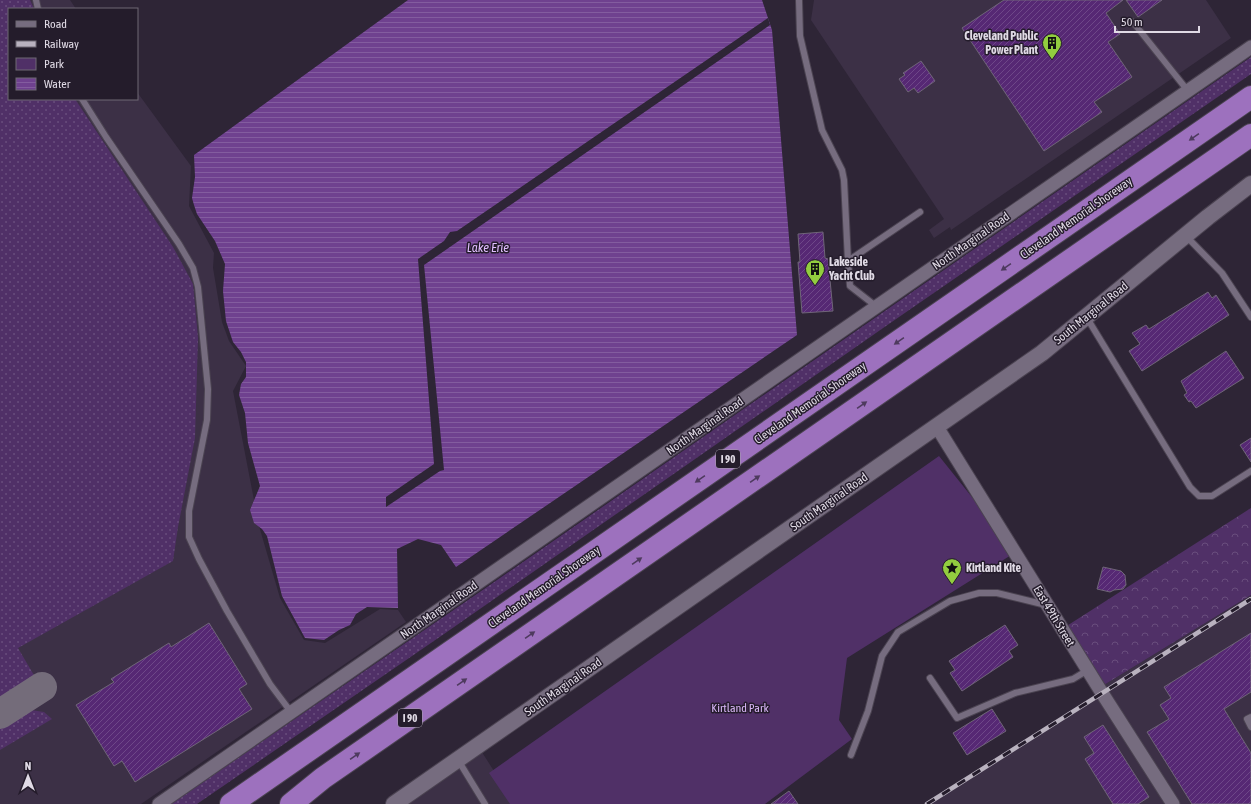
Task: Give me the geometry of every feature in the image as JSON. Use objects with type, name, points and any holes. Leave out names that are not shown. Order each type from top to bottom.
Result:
[{"type":"highway","name":"Cleveland Memorial Shoreway","points":[[231,804],[1251,97]]},
{"type":"highway","name":"I 90","points":[[285,804],[1251,135]]},
{"type":"highway","points":[[291,804],[323,778]]},
{"type":"street","name":"North Marginal Road","points":[[159,804],[1251,47]]},
{"type":"street","name":"South Marginal Road","points":[[400,801],[1042,353],[1251,184]]},
{"type":"street","name":"East 49th Street","points":[[937,427],[1173,804]]},
{"type":"lane","points":[[799,0],[800,36],[822,130],[842,170],[844,180],[850,286],[877,307]]},
{"type":"lane","points":[[1133,22],[1188,91]]},
{"type":"lane","points":[[83,100],[179,244],[193,268],[198,287],[208,389],[207,420],[189,510],[189,537],[227,611],[270,684],[291,712]]},
{"type":"lane","points":[[848,261],[920,212]]},
{"type":"lane","points":[[1186,236],[1222,273],[1251,317]]},
{"type":"lane","points":[[1086,317],[1190,487],[1199,496],[1212,496],[1251,471]]},
{"type":"lane","points":[[851,755],[868,711],[882,656],[898,632],[950,601],[980,594],[997,593],[1048,605]]},
{"type":"lane","points":[[930,678],[957,718],[1015,692],[1073,679],[1088,670]]},
{"type":"lane","points":[[1251,717],[1247,720],[1251,727]]},
{"type":"lane","points":[[458,760],[485,804]]},
{"type":"shaded area","points":[[0,0],[70,0],[75,8],[8,8],[8,100],[138,100],[138,93],[191,166],[189,206],[214,253],[213,268],[222,322],[229,341],[246,366],[233,391],[259,526],[280,598],[304,640],[325,643],[380,609],[398,610],[406,622],[141,804],[0,804]]},
{"type":"shaded area","points":[[814,0],[1206,0],[1231,38],[951,230],[950,227],[934,238],[929,230],[944,219],[811,20]]},
{"type":"shaded area","points":[[1251,595],[1251,804],[927,804],[1101,694],[1099,688]]},
{"type":"shaded area","points":[[478,746],[515,804],[394,804]]},
{"type":"green space","points":[[0,0],[30,0],[34,8],[8,8],[8,100],[76,100],[173,247],[193,284],[198,338],[195,438],[173,561],[18,648],[35,677],[0,698]]},
{"type":"green space","points":[[1251,57],[1251,74],[444,634],[197,804],[171,804],[487,587]]},
{"type":"green space","name":"Kirtland Park","points":[[939,456],[1016,552],[847,658],[839,720],[852,739],[765,804],[510,804],[489,773]]},
{"type":"green space","points":[[1251,508],[1251,595],[1099,688],[1062,629]]},
{"type":"green space","points":[[24,709],[44,712],[52,719],[0,750],[0,723]]},
{"type":"water","name":"Lake Erie","points":[[408,0],[762,0],[772,30],[797,335],[456,567],[441,545],[418,539],[397,549],[398,608],[367,607],[356,614],[350,625],[324,640],[305,638],[282,596],[267,536],[262,529],[254,523],[250,510],[260,486],[248,443],[245,413],[239,395],[241,384],[246,377],[246,362],[241,352],[233,342],[226,321],[223,291],[225,264],[215,241],[197,214],[192,198],[195,177],[194,155]]},
{"type":"pier","points":[[768,18],[770,25],[424,265],[444,470],[440,471],[386,507],[386,497],[434,464],[418,259],[444,241],[450,232],[457,231]]},
{"type":"building","name":"Cleveland Public Power Plant","points":[[1004,0],[1123,0],[1106,13],[1120,34],[1108,42],[1132,77],[1094,102],[1102,112],[1044,151],[962,28]]},
{"type":"building","points":[[1126,0],[1162,0],[1138,17]]},
{"type":"building","points":[[921,61],[935,81],[918,93],[914,88],[908,92],[899,79],[905,75],[903,73]]},
{"type":"building","name":"Lakeside Yacht Club","points":[[823,232],[825,258],[828,259],[833,311],[802,313],[798,262],[800,262],[798,234]]},
{"type":"building","points":[[1208,292],[1212,298],[1216,295],[1229,315],[1142,371],[1129,351],[1140,344],[1132,333],[1146,325],[1149,329]]},
{"type":"building","points":[[1226,351],[1244,378],[1196,408],[1184,395],[1187,393],[1181,381]]},
{"type":"building","points":[[1251,438],[1251,462],[1240,445]]},
{"type":"building","points":[[1103,567],[1121,571],[1125,575],[1126,585],[1123,589],[1110,592],[1097,589]]},
{"type":"building","points":[[209,623],[247,684],[239,689],[252,709],[135,782],[122,761],[114,766],[76,705],[114,682],[111,679],[169,643],[171,647]]},
{"type":"building","points":[[1005,625],[1018,645],[1009,651],[1013,657],[962,691],[950,673],[955,670],[949,661]]},
{"type":"building","points":[[1251,633],[1251,692],[1224,709],[1251,753],[1251,804],[1192,804],[1147,732],[1169,719],[1160,705],[1171,698],[1164,687]]},
{"type":"building","points":[[992,709],[1006,731],[967,755],[953,733]]},
{"type":"building","points":[[1103,725],[1149,797],[1138,804],[1113,804],[1085,759],[1094,753],[1084,737]]},
{"type":"building","points":[[789,791],[798,804],[771,804]]},
{"type":"taxiway","points":[[0,714],[42,687]]},
{"type":"railway","points":[[927,804],[1251,599]]},
{"type":"place","name":"Cleveland Public Power Plant","points":[[1052,60]]},
{"type":"place","name":"Lakeside Yacht Club","points":[[815,286]]},
{"type":"place","name":"Kirtland Kite","points":[[952,585]]}]
